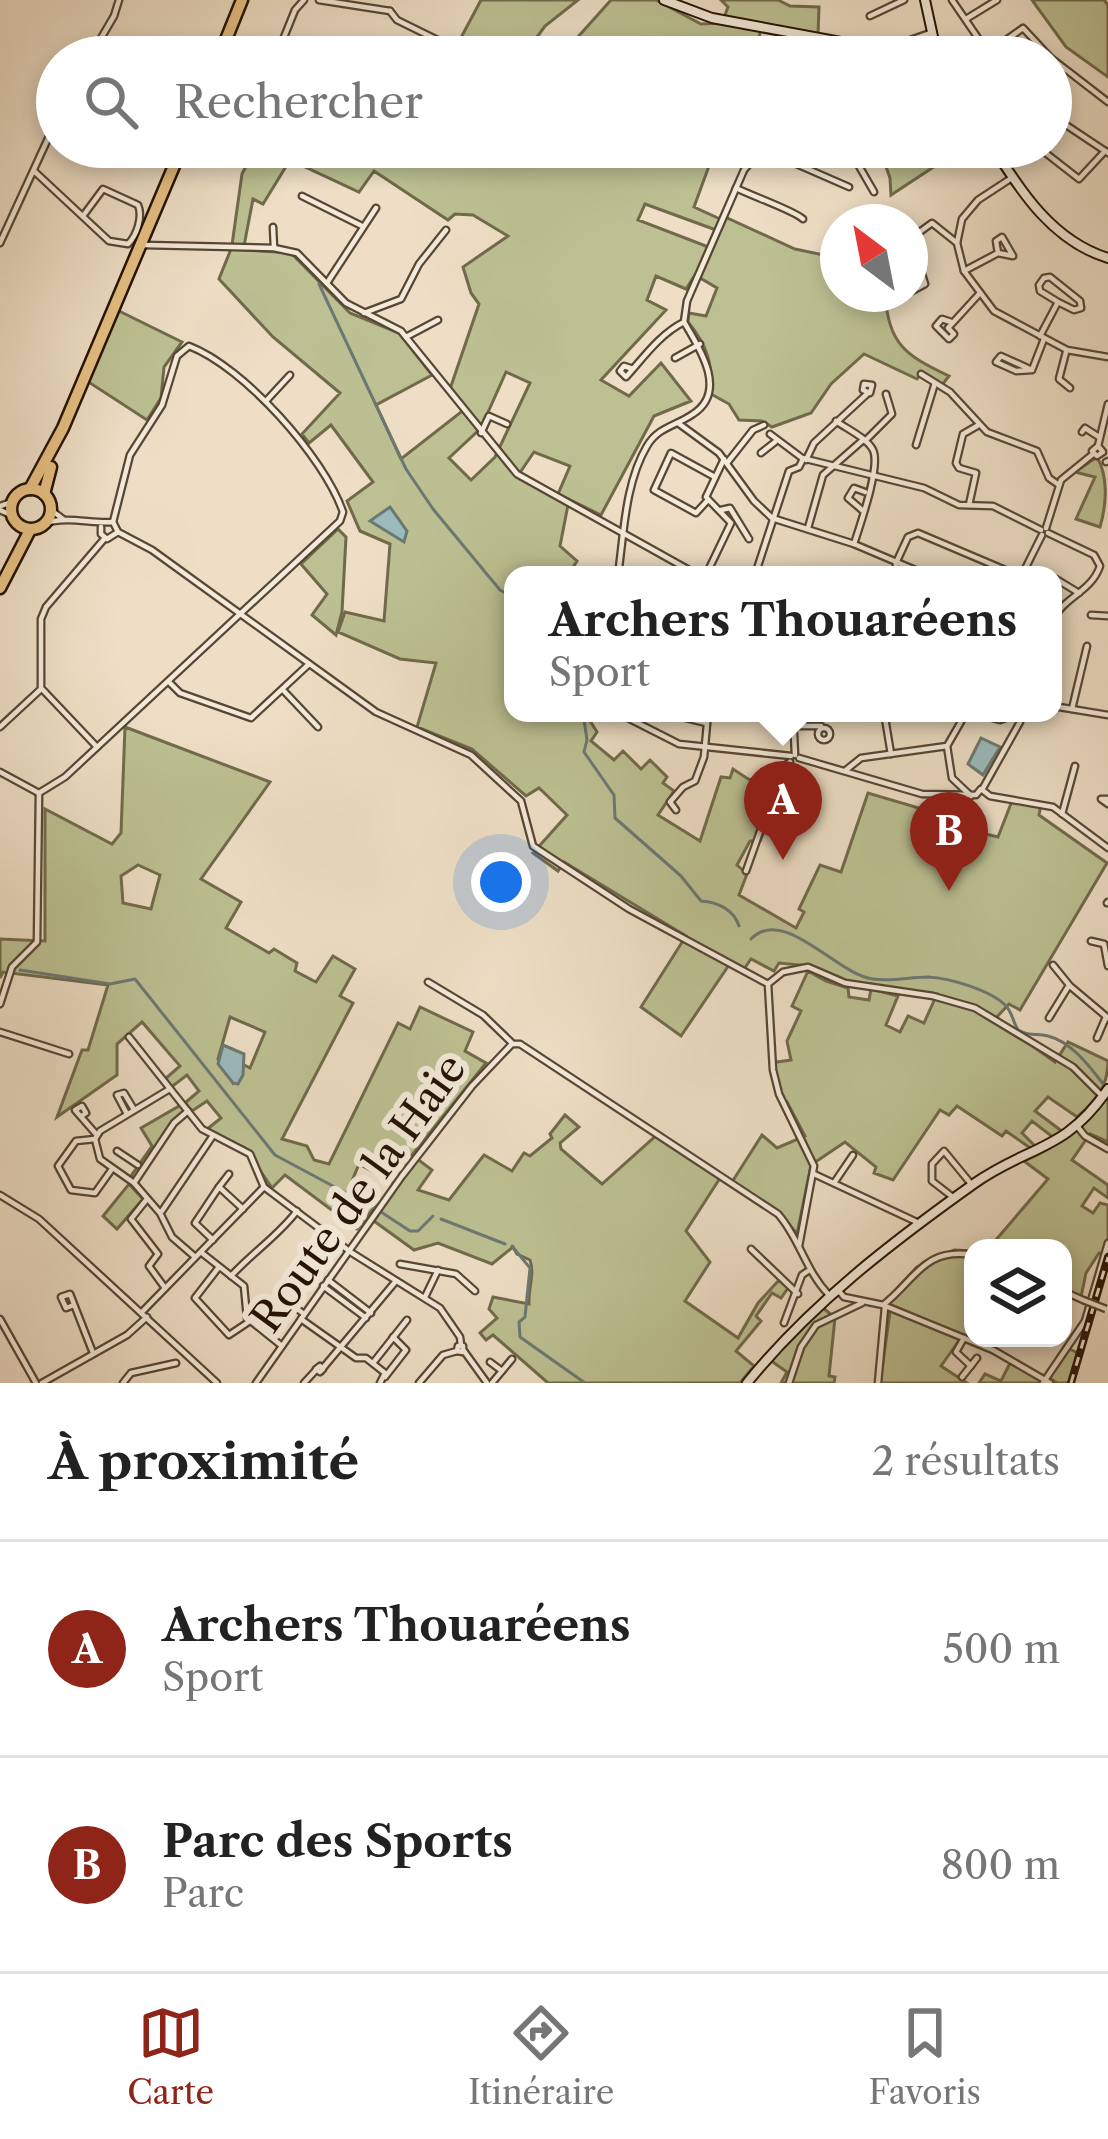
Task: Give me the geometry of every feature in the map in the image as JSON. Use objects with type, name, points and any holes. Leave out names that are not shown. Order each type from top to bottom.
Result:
[{"type":"main road","points":[[227,36],[242,0]]},
{"type":"main road","points":[[30,489],[45,468],[173,168]]},
{"type":"main road","points":[[0,583],[30,530],[48,516],[44,494],[93,358]]},
{"type":"main road","points":[[0,583],[8,512],[20,492],[30,489],[44,494]]},
{"type":"main road","points":[[8,512],[30,530]]},
{"type":"street","points":[[100,36],[118,0]]},
{"type":"street","points":[[284,36],[304,0]]},
{"type":"street","points":[[320,0],[390,11],[397,20],[429,36]]},
{"type":"street","points":[[664,0],[712,18],[816,36]]},
{"type":"street","points":[[870,16],[904,0]]},
{"type":"street","points":[[925,0],[933,36]]},
{"type":"street","points":[[952,0],[976,36]]},
{"type":"street","points":[[964,20],[997,0]]},
{"type":"street","points":[[390,11],[398,3]]},
{"type":"street","points":[[1012,36],[1025,25],[1034,36]]},
{"type":"street","points":[[922,36],[933,32]]},
{"type":"street","points":[[1072,74],[1108,102]]},
{"type":"street","points":[[1065,168],[1079,179],[1106,152],[1072,130]]},
{"type":"street","points":[[0,243],[36,166]]},
{"type":"street","points":[[634,385],[620,371],[624,366],[633,368],[684,322],[688,301],[747,168]]},
{"type":"street","points":[[805,168],[849,187]]},
{"type":"street","points":[[860,168],[874,192]]},
{"type":"street","points":[[1007,168],[1010,179],[1034,209],[1085,248],[1108,257]]},
{"type":"street","points":[[34,171],[110,241],[123,245],[133,239],[141,213],[138,205],[103,189],[83,216]]},
{"type":"street","points":[[1010,179],[972,205],[962,219],[957,243],[964,271],[994,311],[1067,350],[1108,357]]},
{"type":"street","points":[[736,188],[803,219]]},
{"type":"street","points":[[302,196],[362,226]]},
{"type":"street","points":[[327,283],[376,208]]},
{"type":"street","points":[[928,226],[932,223],[957,243]]},
{"type":"street","points":[[273,226],[274,248]]},
{"type":"street","points":[[364,314],[401,299],[413,274],[446,230]]},
{"type":"street","points":[[147,231],[156,244]]},
{"type":"street","points":[[141,245],[274,248],[297,254],[346,303],[395,326],[517,474],[685,566]]},
{"type":"street","points":[[964,271],[998,253]]},
{"type":"street","points":[[1050,277],[1081,306],[1074,310],[1058,302],[1040,291],[1044,278],[1050,277]]},
{"type":"street","points":[[951,322],[980,293]]},
{"type":"street","points":[[1032,370],[1058,302]]},
{"type":"street","points":[[406,337],[438,320]]},
{"type":"street","points":[[619,566],[643,453],[658,432],[698,411],[706,399],[708,367],[700,344],[684,322]]},
{"type":"street","points":[[675,358],[700,344]]},
{"type":"street","points":[[39,793],[65,777],[169,682],[240,614],[343,517],[340,502],[299,440],[266,401],[193,346],[185,347],[171,367],[163,405],[130,454],[113,522],[118,532],[152,550],[240,614],[309,664],[376,712],[479,761],[523,805],[532,846],[629,909],[768,984]]},
{"type":"street","points":[[1067,350],[1059,379],[1070,388]]},
{"type":"street","points":[[1000,356],[1032,370],[998,366],[997,358],[1000,356]]},
{"type":"street","points":[[921,374],[962,403],[987,432],[1037,451],[1049,478],[1059,485]]},
{"type":"street","points":[[266,401],[290,375]]},
{"type":"street","points":[[916,445],[935,383]]},
{"type":"street","points":[[758,566],[790,471],[867,394]]},
{"type":"street","points":[[808,528],[824,475],[892,414],[886,394]]},
{"type":"street","points":[[1024,566],[1044,532],[1059,485],[1103,459],[1099,446],[1108,404]]},
{"type":"street","points":[[481,434],[489,416],[507,424]]},
{"type":"street","points":[[836,421],[875,454],[854,544]]},
{"type":"street","points":[[677,422],[726,461],[772,518],[908,566]]},
{"type":"street","points":[[707,501],[713,476],[753,430],[764,424]]},
{"type":"street","points":[[969,505],[976,475],[956,463],[963,434],[980,425]]},
{"type":"street","points":[[1082,432],[1084,428],[1100,436]]},
{"type":"street","points":[[761,453],[773,438],[805,459],[924,488],[948,501],[993,506],[1098,560],[1098,574],[1062,607]]},
{"type":"street","points":[[707,501],[696,513],[654,490],[671,453],[713,476]]},
{"type":"street","points":[[862,510],[848,498],[850,491],[867,493]]},
{"type":"street","points":[[707,501],[731,523],[707,566]]},
{"type":"street","points":[[722,510],[730,508],[749,539]]},
{"type":"street","points":[[48,516],[101,526],[113,522]]},
{"type":"street","points":[[48,516],[69,520]]},
{"type":"street","points":[[101,526],[105,538]]},
{"type":"street","points":[[97,747],[41,689],[41,619],[105,538],[118,532]]},
{"type":"street","points":[[897,566],[908,537],[918,533],[997,566]]},
{"type":"street","points":[[1062,583],[1079,593]]},
{"type":"street","points":[[1091,615],[1108,616]]},
{"type":"street","points":[[1072,709],[1087,646]]},
{"type":"street","points":[[1083,662],[1092,664]]},
{"type":"street","points":[[169,682],[181,693],[249,718],[309,664]]},
{"type":"street","points":[[0,727],[41,689]]},
{"type":"street","points":[[283,690],[318,728]]},
{"type":"street","points":[[1062,707],[1108,715]]},
{"type":"street","points":[[634,722],[666,740],[703,749],[794,758],[922,794],[978,794],[1044,803],[1108,848]]},
{"type":"street","points":[[676,810],[670,802],[695,781],[703,765],[706,724],[699,722]]},
{"type":"street","points":[[794,722],[794,758]]},
{"type":"street","points":[[886,722],[891,754]]},
{"type":"street","points":[[961,722],[947,746],[952,778],[978,794]]},
{"type":"street","points":[[978,794],[1020,722]]},
{"type":"street","points":[[794,726],[820,726]]},
{"type":"street","points":[[845,771],[861,758],[947,746]]},
{"type":"street","points":[[746,871],[783,767],[794,758]]},
{"type":"street","points":[[1062,814],[1076,766]]},
{"type":"street","points":[[0,772],[39,793]]},
{"type":"street","points":[[0,1004],[12,967],[37,943],[39,793]]},
{"type":"street","points":[[1091,940],[1104,944],[1108,966]]},
{"type":"street","points":[[1053,965],[1107,1017],[1097,1038]]},
{"type":"street","points":[[747,1383],[783,1340],[833,1293],[972,1185],[1045,1149],[1078,1126],[1106,1093],[1073,1067],[975,1008],[933,996],[845,983],[808,967],[790,969],[768,984]]},
{"type":"street","points":[[428,982],[483,1015],[513,1044],[520,1044],[778,1214],[799,1246],[808,1271],[833,1293],[884,1305],[964,1338],[956,1354],[971,1366]]},
{"type":"street","points":[[768,984],[776,1082],[812,1159],[814,1174],[799,1246]]},
{"type":"street","points":[[1049,1018],[1070,986]]},
{"type":"street","points":[[0,1032],[69,1054]]},
{"type":"street","points":[[130,1037],[168,1090],[212,1137],[250,1154],[264,1187],[447,1315],[461,1349],[489,1383],[512,1359]]},
{"type":"street","name":"Route de la Haie","points":[[256,1383],[348,1250],[472,1086],[513,1044]]},
{"type":"street","points":[[126,1157],[95,1192],[74,1194],[58,1166],[76,1141],[95,1136],[168,1090]]},
{"type":"street","points":[[134,1183],[175,1123],[188,1112]]},
{"type":"street","points":[[83,1115],[95,1136],[97,1156],[134,1183],[160,1213],[172,1237],[246,1289],[250,1321],[283,1346]]},
{"type":"street","points":[[1078,1126],[1085,1136],[1108,1149]]},
{"type":"street","points":[[160,1213],[212,1137]]},
{"type":"street","points":[[61,1139],[71,1147]]},
{"type":"street","points":[[117,1151],[138,1165]]},
{"type":"street","points":[[955,1198],[932,1181],[932,1164],[944,1151],[972,1185]]},
{"type":"street","points":[[834,1183],[853,1155]]},
{"type":"street","points":[[213,1240],[195,1222],[229,1174]]},
{"type":"street","points":[[814,1174],[920,1225]]},
{"type":"street","points":[[219,1187],[243,1209]]},
{"type":"street","points":[[0,1319],[39,1383],[128,1335],[165,1288],[264,1187]]},
{"type":"street","points":[[0,1195],[39,1219],[218,1383]]},
{"type":"street","points":[[147,1199],[131,1219],[158,1254],[149,1266],[165,1288]]},
{"type":"street","points":[[231,1276],[261,1244],[275,1239],[297,1211]]},
{"type":"street","points":[[986,1347],[1046,1382],[1085,1322],[1108,1243]]},
{"type":"street","points":[[751,1249],[797,1294]]},
{"type":"street","points":[[878,1383],[884,1305],[923,1265],[964,1255]]},
{"type":"street","points":[[400,1264],[456,1274],[475,1291]]},
{"type":"street","points":[[219,1267],[195,1298],[229,1335],[250,1321]]},
{"type":"street","points":[[424,1298],[438,1270]]},
{"type":"street","points":[[784,1323],[802,1275],[808,1271]]},
{"type":"street","points":[[304,1383],[342,1348],[396,1281]]},
{"type":"street","points":[[325,1283],[369,1316]]},
{"type":"street","points":[[1072,1295],[1107,1310]]},
{"type":"street","points":[[281,1297],[342,1348],[373,1363],[382,1380],[406,1350],[393,1337]]},
{"type":"street","points":[[789,1383],[808,1334],[824,1319],[862,1303]]},
{"type":"street","points":[[74,1305],[93,1353]]},
{"type":"street","points":[[373,1363],[406,1320]]},
{"type":"street","points":[[421,1382],[443,1355],[461,1349]]},
{"type":"street","points":[[962,1377],[977,1358]]},
{"type":"street","points":[[490,1362],[502,1371]]},
{"type":"street","points":[[123,1383],[131,1373],[176,1363]]},
{"type":"green space","points":[[481,0],[578,0],[538,36],[462,36]]},
{"type":"green space","points":[[611,0],[656,0],[701,24],[722,23],[728,7],[721,0],[778,0],[790,6],[819,7],[818,35],[763,23],[759,36],[579,36]]},
{"type":"green space","points":[[1032,0],[1104,0],[1108,5],[1108,77],[1072,51],[1072,36],[1058,36]]},
{"type":"green space","points":[[245,168],[285,168],[263,204],[253,199],[244,246],[232,245]]},
{"type":"green space","points":[[307,168],[708,168],[694,207],[720,219],[716,230],[645,204],[638,220],[711,248],[725,217],[795,249],[820,254],[820,312],[887,312],[902,346],[949,376],[942,385],[922,373],[917,379],[864,354],[831,384],[811,413],[772,427],[762,421],[739,420],[729,404],[711,394],[707,355],[688,322],[689,313],[706,316],[717,288],[695,275],[686,289],[656,276],[647,300],[666,310],[601,380],[629,396],[661,363],[691,401],[654,416],[601,515],[558,494],[570,466],[534,452],[517,477],[568,505],[560,546],[577,561],[574,566],[504,566],[504,722],[591,722],[597,732],[591,741],[614,760],[623,751],[641,769],[650,760],[667,777],[663,783],[674,791],[658,815],[700,841],[721,777],[730,778],[733,769],[780,790],[760,841],[750,841],[737,865],[747,874],[739,895],[796,928],[804,912],[799,909],[820,865],[841,872],[868,793],[929,811],[927,820],[998,837],[1012,801],[1041,805],[1039,815],[1107,863],[1020,1010],[1009,1004],[995,1019],[1055,1062],[1068,1042],[1108,1061],[1100,1092],[1077,1117],[1048,1097],[1035,1111],[1063,1132],[1054,1138],[1032,1121],[1022,1133],[1037,1148],[1033,1150],[957,1106],[949,1115],[940,1110],[893,1180],[874,1173],[876,1167],[845,1142],[811,1165],[797,1234],[784,1218],[732,1182],[762,1135],[777,1148],[805,1136],[787,1102],[783,1105],[770,1063],[791,1060],[787,1041],[801,1011],[792,1006],[808,971],[848,988],[849,997],[869,1000],[871,989],[898,996],[886,1025],[900,1032],[908,1016],[924,1023],[937,994],[848,982],[810,966],[779,963],[774,971],[751,959],[742,972],[729,965],[681,1036],[641,1007],[686,936],[564,862],[558,871],[533,853],[567,815],[539,788],[526,796],[472,749],[417,727],[436,663],[400,659],[338,632],[345,612],[384,621],[390,544],[360,531],[347,501],[373,482],[331,425],[309,443],[302,434],[340,393],[273,337],[219,279],[231,249],[291,253],[350,313],[399,333],[432,375],[376,405],[401,459],[465,409],[450,389],[479,304],[463,267],[508,236],[473,215],[455,214],[448,220],[374,171],[359,192]],"holes":[[[506,372],[530,383],[495,457],[471,480],[449,458],[481,428]]]},
{"type":"green space","points":[[886,168],[932,168],[891,195]]},
{"type":"green space","points":[[117,310],[182,342],[164,367],[161,398],[147,420],[87,381]]},
{"type":"green space","points":[[1097,457],[1105,490],[1100,527],[1076,519],[1095,477],[1075,472]]},
{"type":"green space","points":[[338,529],[346,537],[342,612],[336,635],[312,615],[327,594],[301,564]]},
{"type":"green space","points":[[125,727],[270,782],[201,879],[241,902],[226,928],[297,963],[295,971],[316,982],[333,956],[355,969],[340,996],[353,1003],[282,1139],[307,1146],[314,1160],[329,1164],[398,1023],[410,1029],[420,1007],[473,1032],[465,1051],[486,1063],[412,1155],[432,1170],[418,1190],[449,1200],[484,1155],[512,1171],[524,1153],[530,1156],[552,1138],[550,1134],[565,1115],[579,1127],[560,1143],[561,1149],[602,1184],[658,1134],[722,1175],[686,1231],[710,1262],[685,1301],[738,1338],[758,1303],[779,1280],[788,1288],[781,1298],[772,1293],[756,1316],[761,1321],[736,1351],[754,1366],[740,1383],[548,1383],[493,1335],[486,1340],[480,1333],[497,1318],[489,1309],[493,1297],[529,1304],[530,1260],[513,1247],[492,1264],[438,1243],[414,1250],[374,1221],[397,1185],[359,1164],[350,1186],[378,1203],[357,1229],[285,1175],[272,1188],[245,1148],[206,1130],[221,1118],[207,1101],[192,1111],[185,1103],[199,1091],[187,1075],[170,1088],[165,1079],[180,1066],[142,1022],[117,1044],[117,1075],[57,1117],[82,1050],[88,1050],[108,985],[3,972],[0,978],[0,939],[45,941],[45,809],[112,844],[121,833]],"holes":[[[138,865],[160,875],[151,909],[123,903],[121,876]],[[230,1017],[265,1032],[250,1068],[244,1065],[233,1083],[218,1059]]]},
{"type":"green space","points":[[1108,1096],[1108,1142],[1090,1134],[1072,1160],[1108,1185],[1108,1198],[1094,1188],[1082,1206],[1093,1213],[1100,1203],[1108,1205],[1108,1249],[1106,1254],[1099,1253],[1086,1273],[1081,1297],[1072,1292],[1072,1239],[997,1239],[1048,1179],[1024,1161],[1049,1149]]},
{"type":"green space","points":[[181,1105],[184,1112],[135,1178],[131,1176],[152,1146],[141,1128]]},
{"type":"green space","points":[[129,1184],[143,1199],[117,1229],[103,1216]]},
{"type":"green space","points":[[954,1250],[964,1251],[964,1335],[941,1366],[967,1383],[880,1383],[891,1305],[885,1301],[917,1267]]},
{"type":"green space","points":[[822,1307],[835,1318],[829,1376],[835,1377],[834,1383],[781,1383],[787,1372],[770,1360]]},
{"type":"green space","points":[[1065,1347],[1078,1353],[1069,1383],[1057,1383],[1045,1375]]},
{"type":"green space","points":[[1012,1359],[1043,1377],[1040,1383],[979,1383],[985,1374],[1001,1381]]},
{"type":"water","points":[[390,507],[407,531],[404,542],[370,521]]},
{"type":"water","points":[[981,738],[1000,747],[983,775],[968,764]]},
{"type":"water","points":[[223,1045],[244,1054],[238,1084],[218,1064]]},
{"type":"waterway","points":[[319,284],[406,469],[433,509],[504,592]]},
{"type":"waterway","points":[[584,722],[584,752],[614,795],[615,818],[681,876],[701,901],[724,908],[739,926]]},
{"type":"waterway","points":[[751,939],[764,931],[779,930],[859,975],[887,980],[937,978],[980,990],[1006,1006],[1018,1030],[1057,1039],[1073,1049],[1104,1085]]},
{"type":"waterway","points":[[20,970],[110,984],[135,979],[275,1155],[374,1208]]},
{"type":"waterway","points":[[381,1212],[410,1231],[418,1231],[433,1216]]},
{"type":"waterway","points":[[441,1219],[505,1244]]},
{"type":"waterway","points":[[512,1246],[530,1268],[520,1337],[585,1383]]},
{"type":"railway","points":[[1071,1383],[1108,1257]]},
{"type":"place","name":"Archers Thouaréens","points":[[783,860]]},
{"type":"place","name":"Parc des Sports","points":[[949,891]]}]
